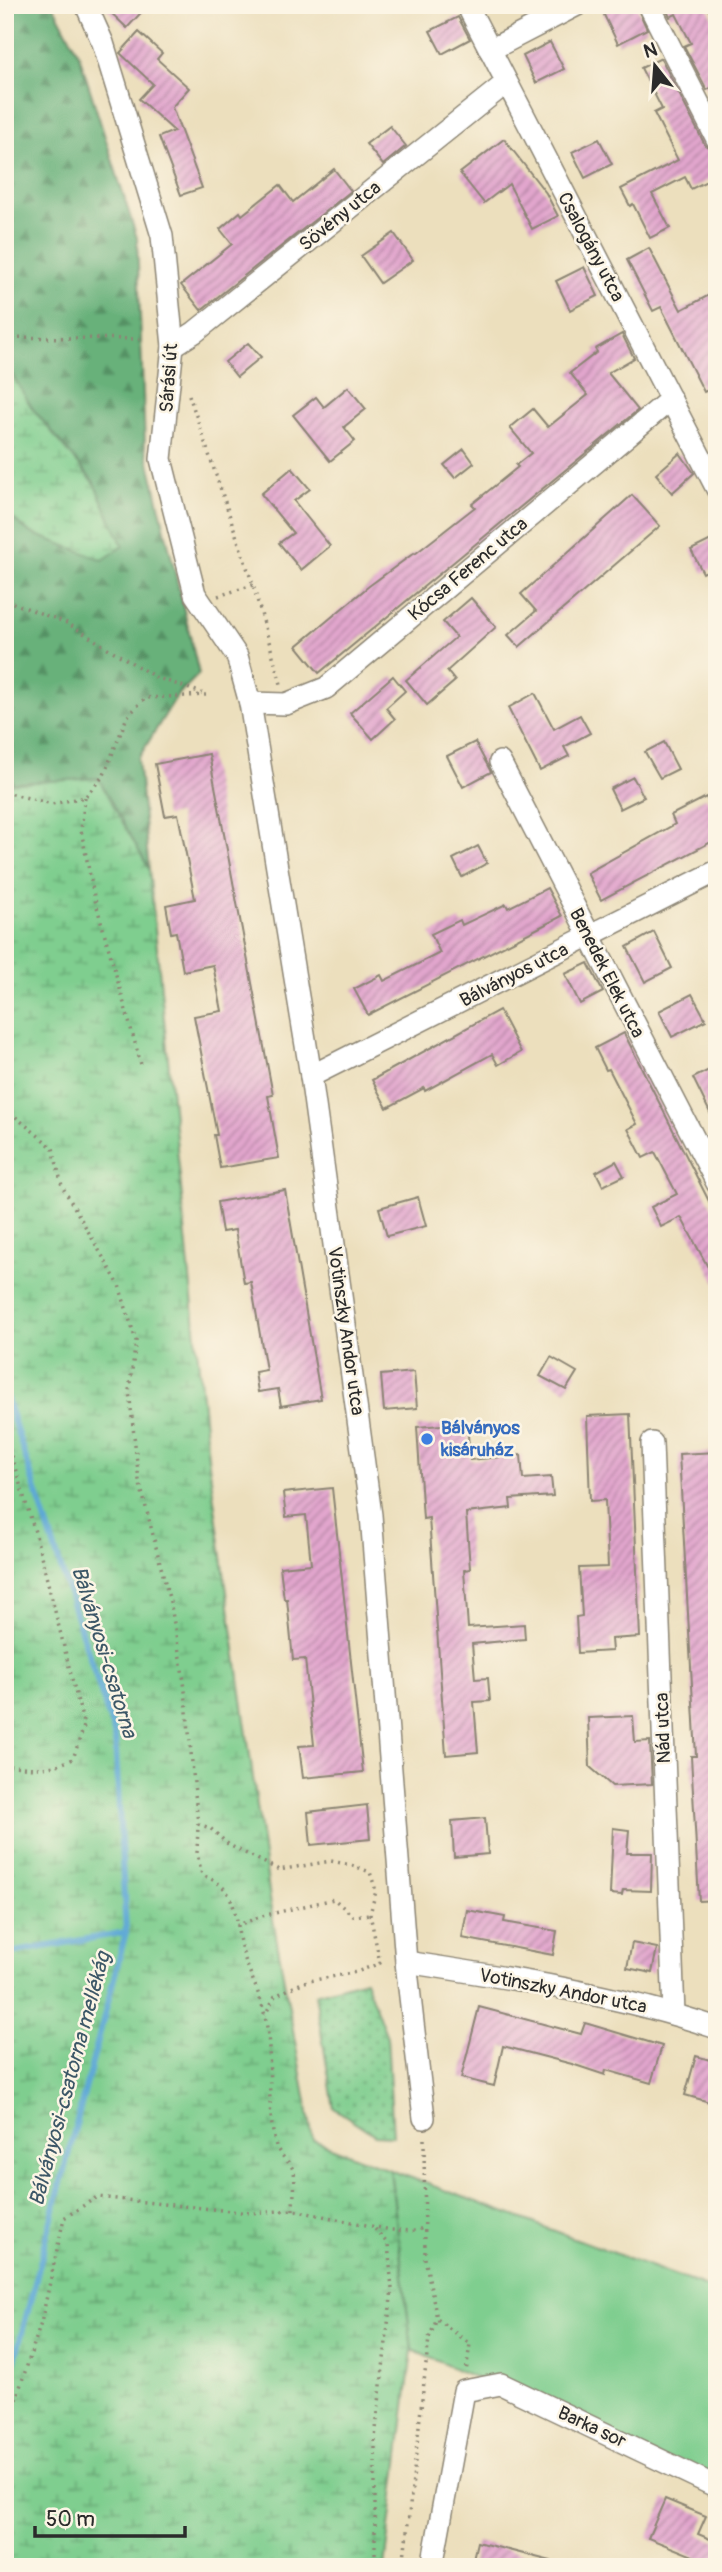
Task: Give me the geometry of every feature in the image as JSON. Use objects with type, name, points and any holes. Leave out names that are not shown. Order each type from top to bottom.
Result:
[{"type":"street","name":"Sárási út","points":[[86,5],[103,43],[162,236],[173,346],[161,459],[195,594],[237,656],[250,703]]},
{"type":"street","name":"Csalogány utca","points":[[467,5],[717,489]]},
{"type":"street","points":[[490,50],[577,5]]},
{"type":"street","points":[[649,5],[717,139]]},
{"type":"street","name":"Sövény utca","points":[[173,346],[195,332],[506,83]]},
{"type":"street","name":"Kócsa Ferenc utca","points":[[250,703],[286,704],[326,688],[671,399]]},
{"type":"street","name":"Votinszky Andor utca","points":[[250,703],[311,1076],[371,1515],[406,1962],[424,2118]]},
{"type":"street","name":"Benedek Elek utca","points":[[500,762],[717,1183]]},
{"type":"street","name":"Bálványos utca","points":[[311,1076],[717,871]]},
{"type":"street","name":"Nád utca","points":[[652,1443],[674,2014]]},
{"type":"street","name":"Votinszky Andor utca","points":[[406,1962],[537,1982],[674,2014],[717,2028]]},
{"type":"street","name":"Barka sor","points":[[464,2391],[501,2384],[717,2487]]},
{"type":"street","points":[[432,2567],[464,2391]]},
{"type":"path","points":[[5,337],[141,339]]},
{"type":"path","points":[[187,386],[253,585],[286,704]]},
{"type":"path","points":[[195,594],[218,596],[253,585]]},
{"type":"path","points":[[5,592],[7,603],[67,623],[155,677],[206,695],[145,698],[127,717],[104,775],[85,797],[81,830],[94,896],[142,1069]]},
{"type":"path","points":[[5,792],[52,804],[85,797]]},
{"type":"path","points":[[5,1108],[53,1148],[62,1186],[119,1285],[136,1341],[130,1391],[139,1480],[171,1606],[182,1668],[198,1824],[197,1853],[202,1875],[217,1881],[232,1897],[238,1939],[257,1985],[265,2015],[270,2055],[270,2098],[276,2148],[294,2171],[293,2210]]},
{"type":"path","points":[[5,1436],[35,1532],[84,1726],[74,1759],[52,1769],[32,1770],[5,1765]]},
{"type":"path","points":[[198,1824],[211,1828],[229,1845],[279,1870],[331,1861],[370,1872],[376,1891],[370,1914],[380,1963],[357,1972],[304,1983],[275,1996],[265,2015]]},
{"type":"path","points":[[238,1925],[262,1916],[334,1899],[352,1916],[370,1914]]},
{"type":"path","points":[[403,2567],[429,2338],[436,2319],[425,2258],[424,2118]]},
{"type":"path","points":[[5,2433],[41,2323],[64,2218],[97,2197],[250,2213],[293,2210],[374,2227],[415,2231],[425,2227]]},
{"type":"path","points":[[372,2567],[374,2438],[392,2289],[388,2245],[374,2227]]},
{"type":"path","points":[[436,2319],[470,2344],[464,2391]]},
{"type":"green space","points":[[5,5],[53,5],[79,55],[137,238],[145,445],[199,674],[176,697],[138,759],[149,869],[98,779],[5,784],[5,512],[31,533],[94,482],[32,408],[5,363]]},
{"type":"green space","points":[[5,363],[32,408],[94,483],[123,546],[103,560],[31,533],[5,512]]},
{"type":"green space","points":[[98,778],[149,869],[208,1457],[273,1920],[313,2140],[390,2170],[412,2350],[385,2567],[5,2567],[5,784]]},
{"type":"green space","points":[[365,1980],[387,2037],[393,2136],[375,2135],[334,2108],[315,1994]]},
{"type":"green space","points":[[390,2170],[717,2291],[717,2483],[412,2350]]},
{"type":"building","points":[[103,5],[148,5],[127,28]]},
{"type":"building","points":[[619,5],[636,5],[647,29],[618,44],[603,13]]},
{"type":"building","points":[[664,5],[706,5],[717,25],[717,85],[707,90],[684,46],[691,43],[676,14],[670,17]]},
{"type":"building","points":[[458,17],[470,39],[442,54],[430,31]]},
{"type":"building","points":[[139,32],[162,53],[157,59],[189,88],[172,107],[202,188],[181,195],[159,137],[174,131],[139,99],[153,84],[120,53]]},
{"type":"building","points":[[550,42],[564,69],[536,83],[523,56]]},
{"type":"building","points":[[661,58],[705,145],[717,153],[717,176],[691,189],[685,177],[652,194],[670,228],[650,238],[633,204],[630,206],[621,189],[678,160],[654,113],[662,109],[641,68]]},
{"type":"building","points":[[390,126],[406,146],[383,165],[366,144]]},
{"type":"building","points":[[504,139],[546,193],[558,216],[532,229],[509,184],[484,203],[460,173]]},
{"type":"building","points":[[599,139],[612,164],[585,178],[572,152]]},
{"type":"building","points":[[334,169],[351,191],[201,310],[181,285],[232,244],[220,229],[280,185],[293,202]]},
{"type":"building","points":[[394,233],[413,260],[380,283],[361,256]]},
{"type":"building","points":[[649,248],[681,310],[717,291],[717,386],[704,392],[661,307],[653,311],[627,260]]},
{"type":"building","points":[[584,267],[598,296],[570,310],[556,281]]},
{"type":"building","points":[[622,334],[634,358],[608,373],[638,410],[319,673],[297,646],[369,586],[475,507],[472,504],[518,467],[516,465],[531,453],[510,428],[533,409],[548,427],[588,395],[570,373],[597,352],[595,349]]},
{"type":"building","points":[[248,343],[261,357],[237,377],[225,362]]},
{"type":"building","points":[[348,387],[366,409],[344,427],[355,441],[330,461],[293,415],[316,397],[324,407]]},
{"type":"building","points":[[464,449],[474,463],[455,478],[444,465]]},
{"type":"building","points":[[680,453],[694,473],[672,493],[656,474]]},
{"type":"building","points":[[292,468],[310,489],[294,501],[330,546],[301,570],[279,543],[293,533],[261,494]]},
{"type":"building","points":[[632,495],[660,526],[519,647],[508,635],[536,611],[521,594]]},
{"type":"building","points":[[717,537],[717,566],[703,573],[691,550]]},
{"type":"building","points":[[471,598],[496,627],[447,671],[455,681],[427,705],[406,680],[456,637],[443,622]]},
{"type":"building","points":[[393,676],[405,691],[386,708],[395,719],[373,739],[350,713]]},
{"type":"building","points":[[535,693],[554,729],[580,715],[590,733],[564,747],[569,756],[540,771],[508,708]]},
{"type":"building","points":[[475,742],[491,772],[463,787],[447,756]]},
{"type":"building","points":[[664,742],[678,769],[660,778],[645,752]]},
{"type":"building","points":[[209,754],[273,1095],[268,1096],[279,1158],[220,1168],[214,1135],[217,1135],[194,1016],[222,1011],[213,965],[183,971],[176,932],[171,933],[166,905],[195,899],[178,814],[165,816],[155,764]]},
{"type":"building","points":[[633,777],[644,797],[620,809],[610,789]]},
{"type":"building","points":[[706,797],[717,817],[717,839],[601,900],[587,873],[675,824],[671,815]]},
{"type":"building","points":[[478,846],[487,863],[462,877],[453,859]]},
{"type":"building","points":[[547,888],[562,916],[368,1015],[354,989],[381,975],[384,981],[440,953],[431,934],[460,920],[462,925],[506,904],[508,908]]},
{"type":"building","points":[[654,932],[672,968],[645,982],[627,947]]},
{"type":"building","points":[[588,963],[603,992],[580,1004],[565,974]]},
{"type":"building","points":[[692,994],[706,1020],[672,1037],[659,1011]]},
{"type":"building","points":[[499,1010],[521,1052],[498,1065],[492,1054],[425,1091],[424,1088],[387,1108],[372,1080]]},
{"type":"building","points":[[624,1033],[717,1217],[717,1284],[681,1217],[661,1227],[651,1207],[677,1194],[655,1152],[643,1158],[628,1129],[637,1124],[595,1048]]},
{"type":"building","points":[[717,1066],[717,1127],[693,1078]]},
{"type":"building","points":[[616,1161],[624,1176],[603,1186],[596,1172]]},
{"type":"building","points":[[285,1190],[321,1399],[281,1406],[278,1389],[258,1392],[255,1372],[266,1370],[251,1282],[244,1283],[235,1230],[222,1232],[217,1202]]},
{"type":"building","points":[[418,1197],[426,1226],[387,1236],[379,1208]]},
{"type":"building","points":[[551,1357],[577,1372],[566,1390],[540,1376]]},
{"type":"building","points":[[414,1372],[417,1408],[384,1411],[381,1375]]},
{"type":"building","points":[[630,1414],[640,1637],[611,1639],[612,1651],[578,1653],[576,1617],[582,1616],[579,1568],[608,1567],[605,1500],[590,1501],[587,1416]]},
{"type":"building","points":[[467,1423],[470,1460],[521,1455],[523,1479],[551,1477],[553,1496],[510,1499],[511,1508],[466,1513],[470,1569],[464,1570],[468,1628],[524,1624],[525,1639],[472,1644],[475,1679],[488,1678],[490,1701],[474,1702],[478,1752],[446,1755],[429,1518],[423,1519],[417,1427]]},
{"type":"building","points":[[717,1452],[717,1900],[699,1901],[691,1756],[696,1756],[679,1454]]},
{"type":"building","points":[[332,1488],[363,1772],[303,1778],[299,1746],[314,1745],[305,1659],[293,1660],[287,1599],[284,1599],[280,1567],[311,1564],[306,1515],[286,1517],[283,1493]]},
{"type":"building","points":[[633,1716],[635,1742],[650,1741],[652,1784],[612,1786],[590,1767],[588,1718]]},
{"type":"building","points":[[367,1805],[370,1839],[311,1845],[308,1812]]},
{"type":"building","points":[[485,1818],[488,1854],[454,1857],[452,1821]]},
{"type":"building","points":[[613,1828],[629,1830],[627,1853],[652,1853],[651,1891],[623,1890],[622,1895],[610,1894]]},
{"type":"building","points":[[467,1910],[505,1917],[504,1922],[557,1931],[553,1955],[462,1938]]},
{"type":"building","points":[[632,1943],[657,1948],[652,1973],[627,1968]]},
{"type":"building","points":[[479,2007],[581,2034],[585,2023],[662,2046],[651,2083],[606,2070],[605,2075],[503,2046],[494,2086],[461,2078]]},
{"type":"building","points":[[696,2056],[717,2062],[717,2092],[713,2103],[685,2095]]},
{"type":"building","points":[[665,2499],[706,2516],[698,2534],[717,2542],[717,2567],[694,2567],[698,2558],[648,2538]]},
{"type":"building","points":[[477,2542],[551,2561],[550,2567],[471,2567]]},
{"type":"waterway","name":"Bálványosi-csatorna","points":[[5,1394],[115,1736],[126,1932],[5,2398]]},
{"type":"waterway","name":"Bálványosi-csatorna","points":[[5,1954],[126,1932]]},
{"type":"place","name":"Bálványos kisáruház","points":[[427,1439]]},
{"type":"water label","name":"Bálványosi-csatorna mellékág","points":[[70,2079]]}]
